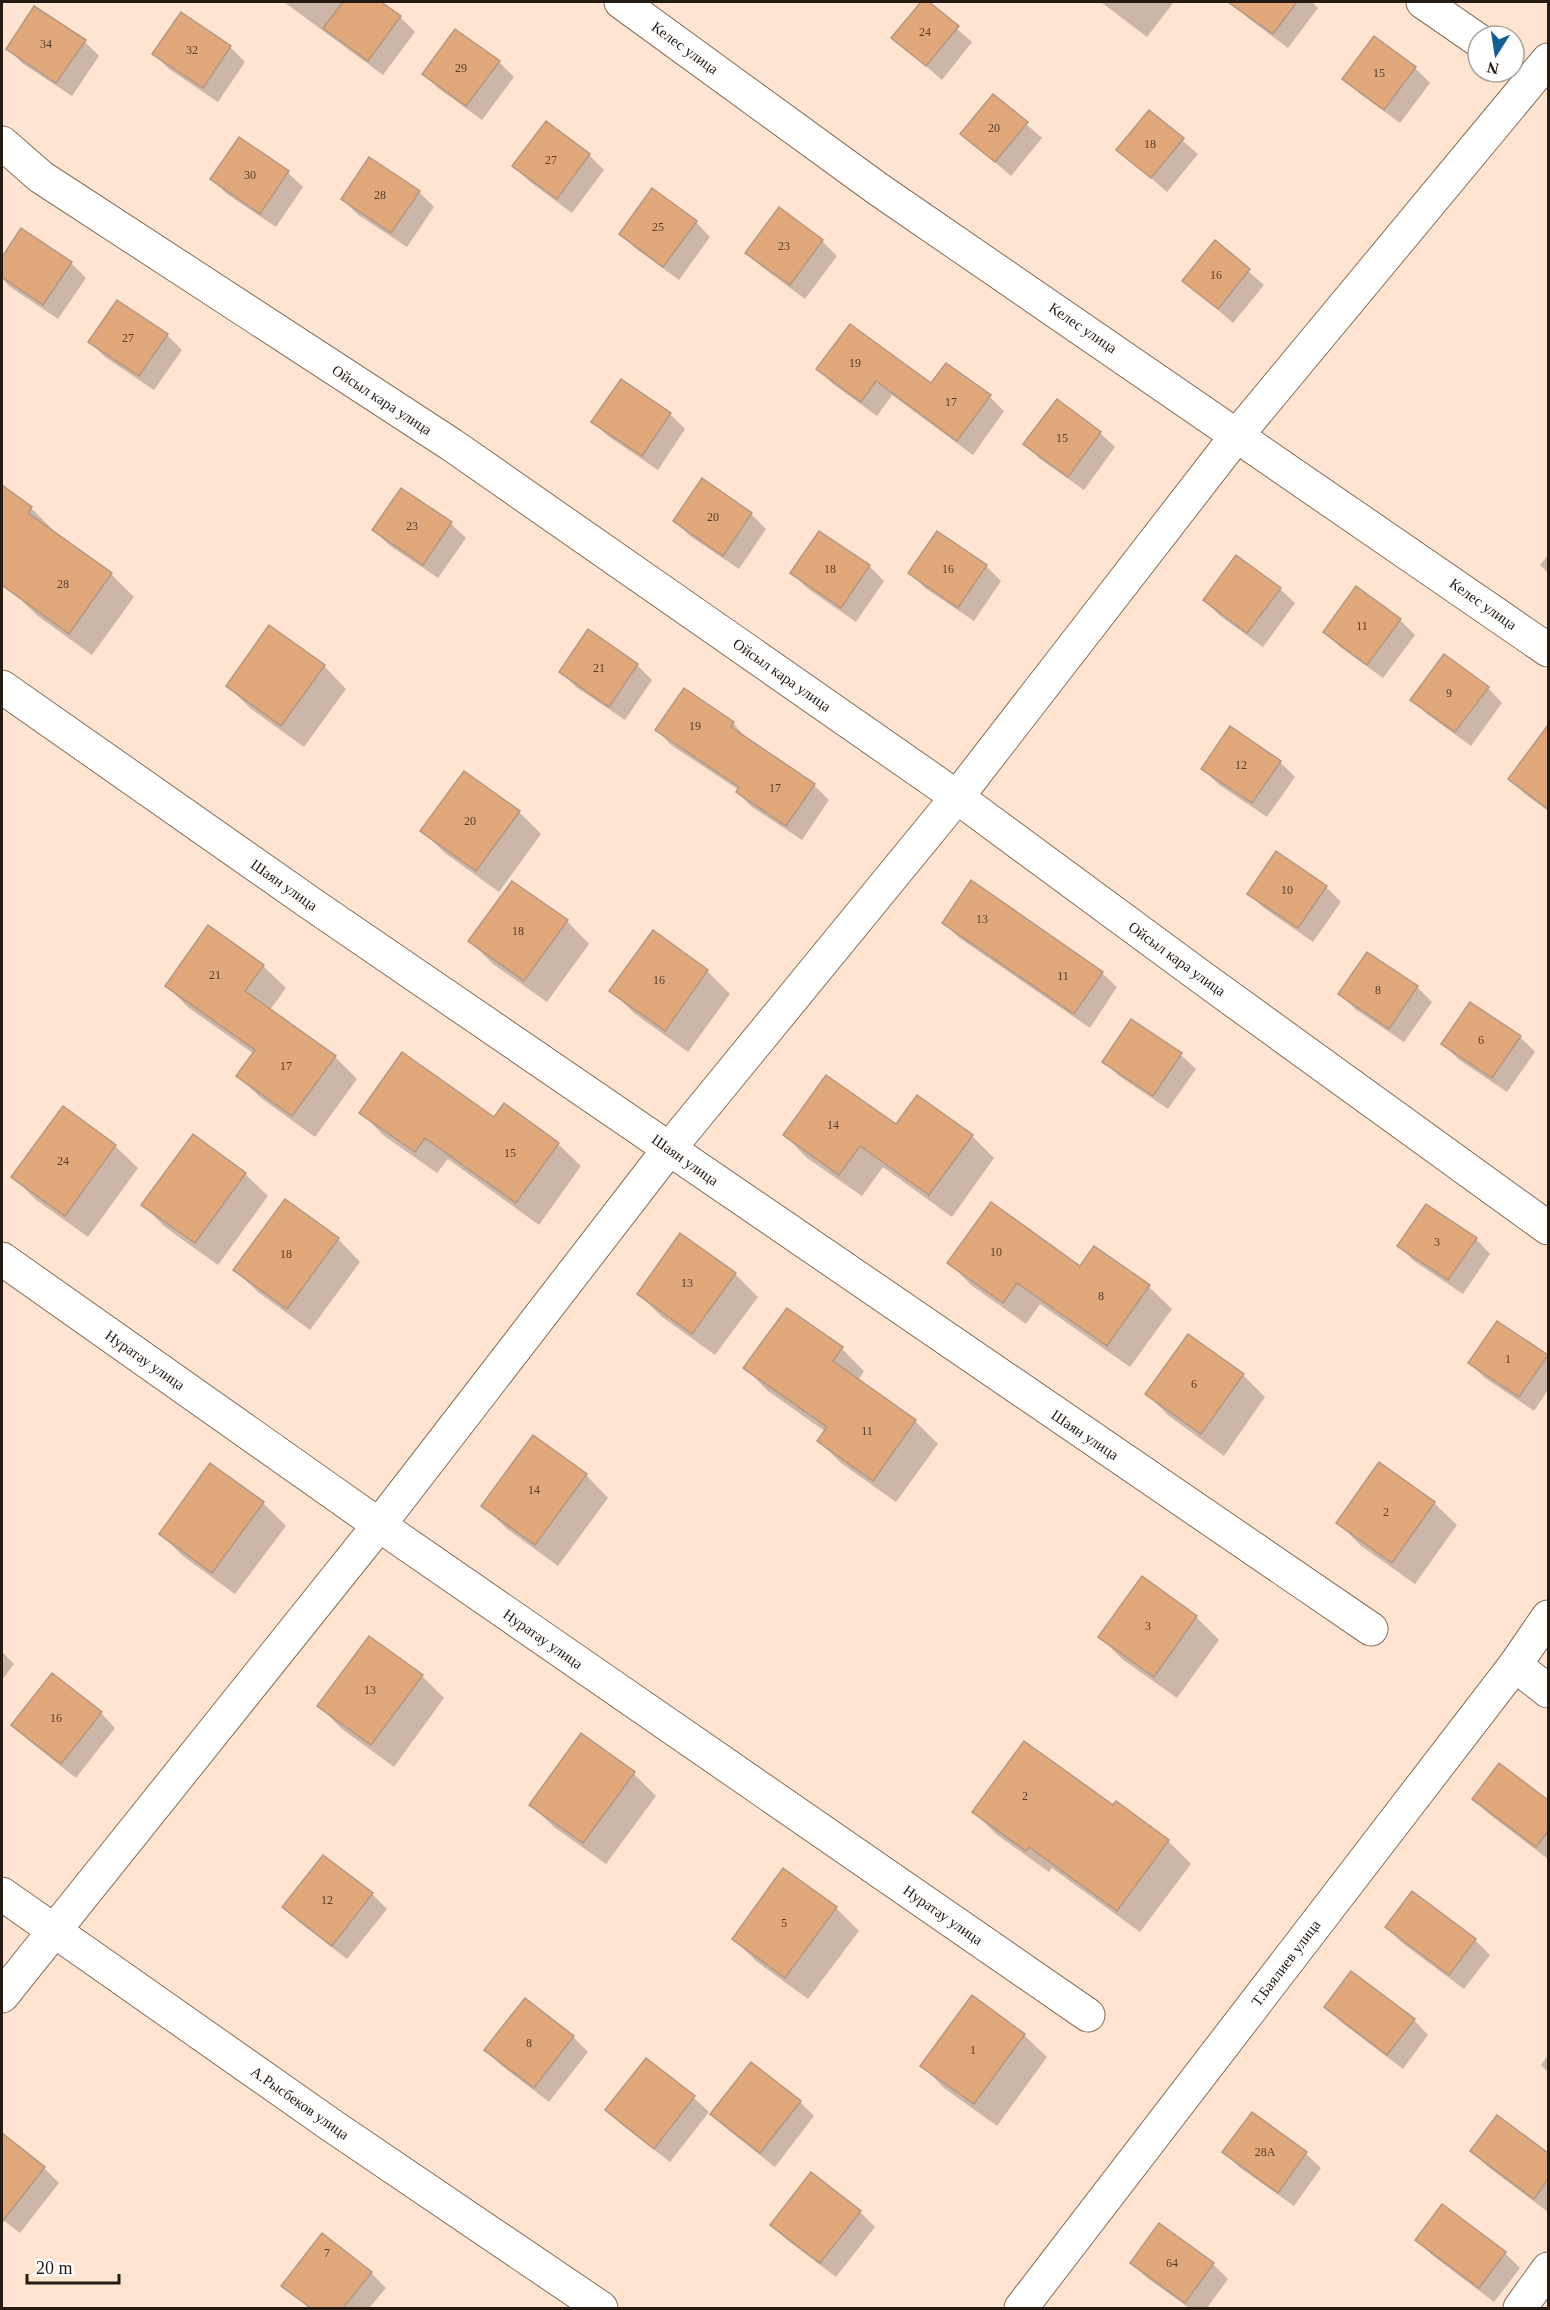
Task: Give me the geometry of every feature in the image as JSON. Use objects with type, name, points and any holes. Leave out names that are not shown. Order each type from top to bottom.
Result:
[{"type":"street","name":"Келес улица","points":[[621,2],[878,189],[1238,434],[1548,650]]},
{"type":"street","points":[[1423,2],[1466,32]]},
{"type":"street","points":[[2,1996],[379,1525],[669,1149],[957,797],[1238,434],[1536,73]]},
{"type":"street","name":"Ойсыл кара улица","points":[[2,143],[41,177],[452,445],[957,797],[1548,1228]]},
{"type":"street","name":"Шаян улица","points":[[2,687],[313,905],[1371,1629]]},
{"type":"street","name":"Нуратау улица","points":[[2,1259],[379,1525],[1088,2015]]},
{"type":"street","name":"Т.Баялиев улица","points":[[1021,2308],[1515,1665],[1548,1617]]},
{"type":"street","points":[[1515,1665],[1548,1691]]},
{"type":"street","name":"А.Рысбеков улица","points":[[2,1894],[331,2126],[601,2308]]},
{"type":"street","points":[[1520,2308],[1548,2269]]},
{"type":"building","points":[[343,2],[381,2],[401,16],[368,61],[323,28]]},
{"type":"building","points":[[921,2],[929,2],[959,26],[926,66],[891,38]]},
{"type":"building","points":[[1228,2],[1297,2],[1273,34]]},
{"type":"building","points":[[34,6],[86,40],[56,83],[6,49]]},
{"type":"building","points":[[181,12],[231,46],[203,88],[152,54]]},
{"type":"building","points":[[455,29],[500,61],[466,106],[422,74]]},
{"type":"building","points":[[1374,36],[1416,67],[1384,110],[1342,79]]},
{"type":"building","points":[[993,94],[1028,122],[995,162],[960,134]]},
{"type":"building","points":[[1149,110],[1184,138],[1151,178],[1116,150]]},
{"type":"building","points":[[546,121],[590,154],[557,199],[512,166]]},
{"type":"building","points":[[239,137],[289,171],[260,214],[210,179]]},
{"type":"building","points":[[369,157],[420,191],[391,233],[341,199]]},
{"type":"building","points":[[652,188],[697,221],[663,267],[619,234]]},
{"type":"building","points":[[779,207],[823,240],[790,285],[745,253]]},
{"type":"building","points":[[21,228],[72,262],[43,305],[2,277],[2,257]]},
{"type":"building","points":[[1215,240],[1250,269],[1218,309],[1182,281]]},
{"type":"building","points":[[117,300],[168,334],[139,376],[88,342]]},
{"type":"building","points":[[850,324],[931,383],[946,363],[991,395],[957,441],[876,381],[861,402],[816,369]]},
{"type":"building","points":[[621,379],[671,413],[642,456],[591,422]]},
{"type":"building","points":[[1057,399],[1101,432],[1068,477],[1023,444]]},
{"type":"building","points":[[702,478],[752,513],[723,556],[673,521]]},
{"type":"building","points":[[2,485],[32,507],[28,513],[112,573],[69,634],[2,585]]},
{"type":"building","points":[[401,488],[452,522],[423,565],[372,530]]},
{"type":"building","points":[[819,531],[870,565],[841,608],[790,573]]},
{"type":"building","points":[[937,531],[987,565],[958,608],[908,573]]},
{"type":"building","points":[[1236,555],[1281,588],[1247,633],[1203,600]]},
{"type":"building","points":[[1356,586],[1401,619],[1367,665],[1323,632]]},
{"type":"building","points":[[269,625],[325,665],[281,726],[226,686]]},
{"type":"building","points":[[588,629],[638,664],[609,707],[559,672]]},
{"type":"building","points":[[1444,654],[1489,687],[1455,732],[1410,700]]},
{"type":"building","points":[[684,688],[734,722],[731,727],[815,784],[786,826],[736,792],[739,787],[655,730]]},
{"type":"building","points":[[1548,725],[1548,809],[1508,779]]},
{"type":"building","points":[[1230,726],[1281,761],[1252,803],[1201,769]]},
{"type":"building","points":[[464,771],[520,811],[476,871],[420,831]]},
{"type":"building","points":[[1276,851],[1327,886],[1298,928],[1247,894]]},
{"type":"building","points":[[971,880],[1103,972],[1074,1014],[942,923]]},
{"type":"building","points":[[512,881],[568,920],[524,981],[468,941]]},
{"type":"building","points":[[208,925],[264,965],[245,991],[336,1056],[292,1116],[236,1076],[255,1050],[165,986]]},
{"type":"building","points":[[653,930],[708,970],[665,1031],[609,991]]},
{"type":"building","points":[[1367,952],[1418,986],[1389,1029],[1338,994]]},
{"type":"building","points":[[1470,1002],[1521,1036],[1492,1078],[1441,1044]]},
{"type":"building","points":[[1131,1019],[1182,1053],[1153,1096],[1102,1062]]},
{"type":"building","points":[[402,1052],[494,1117],[504,1103],[559,1143],[516,1203],[425,1138],[415,1152],[359,1113]]},
{"type":"building","points":[[826,1075],[896,1124],[917,1095],[973,1135],[929,1195],[860,1146],[839,1175],[783,1135]]},
{"type":"building","points":[[63,1106],[116,1145],[65,1216],[11,1177]]},
{"type":"building","points":[[193,1134],[246,1173],[195,1243],[141,1205]]},
{"type":"building","points":[[285,1199],[339,1238],[287,1309],[233,1270]]},
{"type":"building","points":[[991,1202],[1080,1266],[1094,1246],[1150,1285],[1107,1346],[1017,1283],[1003,1303],[947,1263]]},
{"type":"building","points":[[1426,1204],[1477,1238],[1448,1280],[1397,1246]]},
{"type":"building","points":[[680,1233],[736,1273],[692,1334],[637,1294]]},
{"type":"building","points":[[787,1308],[843,1347],[833,1361],[916,1420],[873,1481],[817,1441],[827,1427],[743,1368]]},
{"type":"building","points":[[1497,1321],[1548,1355],[1519,1397],[1468,1363]]},
{"type":"building","points":[[1188,1334],[1244,1374],[1201,1434],[1145,1394]]},
{"type":"building","points":[[533,1435],[587,1474],[535,1545],[481,1506]]},
{"type":"building","points":[[1379,1462],[1435,1502],[1392,1563],[1336,1523]]},
{"type":"building","points":[[210,1463],[264,1502],[212,1573],[159,1534]]},
{"type":"building","points":[[1142,1576],[1197,1616],[1154,1677],[1098,1637]]},
{"type":"building","points":[[369,1636],[423,1675],[371,1745],[317,1706]]},
{"type":"building","points":[[52,1673],[102,1712],[61,1764],[11,1725]]},
{"type":"building","points":[[581,1733],[635,1772],[583,1843],[529,1805]]},
{"type":"building","points":[[1024,1741],[1113,1805],[1116,1801],[1169,1840],[1117,1911],[1029,1847],[1026,1851],[972,1812]]},
{"type":"building","points":[[1499,1763],[1548,1800],[1548,1831],[1536,1847],[1472,1799]]},
{"type":"building","points":[[323,1855],[373,1893],[332,1946],[282,1907]]},
{"type":"building","points":[[783,1868],[837,1907],[785,1978],[732,1939]]},
{"type":"building","points":[[1412,1891],[1476,1939],[1449,1975],[1385,1927]]},
{"type":"building","points":[[1351,1971],[1415,2019],[1387,2055],[1324,2007]]},
{"type":"building","points":[[972,1995],[1025,2034],[974,2104],[920,2066]]},
{"type":"building","points":[[525,1998],[574,2036],[534,2088],[484,2050]]},
{"type":"building","points":[[646,2058],[695,2096],[654,2149],[605,2110]]},
{"type":"building","points":[[751,2062],[801,2101],[760,2153],[710,2114]]},
{"type":"building","points":[[1252,2112],[1307,2152],[1278,2193],[1222,2152]]},
{"type":"building","points":[[1497,2115],[1548,2153],[1548,2179],[1534,2199],[1470,2151]]},
{"type":"building","points":[[2,2133],[45,2167],[2,2222]]},
{"type":"building","points":[[811,2172],[861,2211],[820,2263],[770,2225]]},
{"type":"building","points":[[1442,2204],[1506,2252],[1479,2288],[1415,2240]]},
{"type":"building","points":[[1159,2223],[1214,2263],[1185,2303],[1130,2263]]},
{"type":"building","points":[[322,2233],[372,2272],[343,2308],[311,2308],[281,2286]]}]
